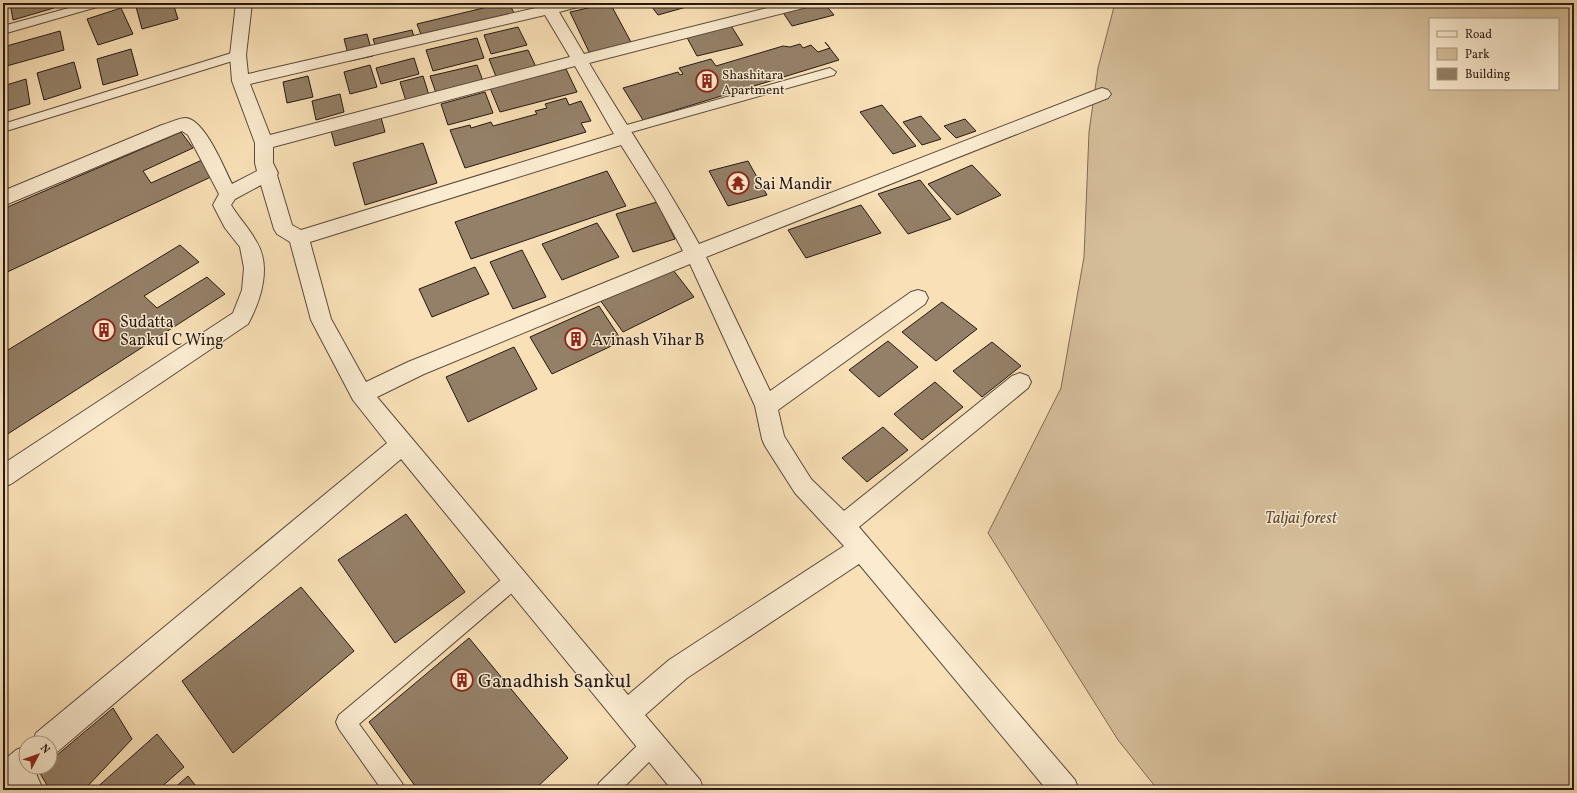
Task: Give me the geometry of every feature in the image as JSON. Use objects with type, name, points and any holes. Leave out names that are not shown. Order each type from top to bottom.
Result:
[{"type":"street","points":[[244,3],[238,55],[240,80],[272,141],[264,163],[284,229],[298,238],[321,320],[361,394],[690,790]]},
{"type":"street","points":[[240,80],[548,6],[577,3]]},
{"type":"street","points":[[272,141],[579,60],[806,3]]},
{"type":"street","points":[[548,6],[623,134],[663,196],[695,254],[766,406],[773,439],[803,486],[843,526],[862,548],[1065,790]]},
{"type":"street","points":[[361,394],[416,368],[695,254],[1102,94]]},
{"type":"street","points":[[3,198],[168,129],[185,124],[195,131],[228,194]]},
{"type":"street","points":[[298,238],[623,134]]},
{"type":"street","points":[[3,477],[241,318],[252,290],[254,268],[249,245],[232,223],[222,205],[228,194],[268,173]]},
{"type":"street","points":[[766,406],[918,298]]},
{"type":"street","points":[[843,526],[1020,382]]},
{"type":"street","points":[[56,735],[402,444]]},
{"type":"street","points":[[626,714],[648,693],[678,669],[862,548]]},
{"type":"lane","points":[[3,30],[100,3]]},
{"type":"lane","points":[[3,128],[238,55]]},
{"type":"lane","points":[[623,134],[830,72]]},
{"type":"lane","points":[[395,790],[346,722],[514,580]]},
{"type":"lane","points":[[606,790],[652,744]]},
{"type":"green space","name":"Taljai forest","points":[[1115,3],[1574,3],[1574,790],[1158,790],[1118,740],[988,533],[1061,388],[1084,257],[1089,132],[1098,68]]},
{"type":"building","points":[[10,3],[53,3],[54,8],[13,20]]},
{"type":"building","points":[[135,3],[173,3],[178,19],[142,29]]},
{"type":"building","points":[[509,3],[516,17],[423,40],[417,24]]},
{"type":"building","points":[[610,3],[632,44],[590,54],[570,12]]},
{"type":"building","points":[[649,3],[697,3],[697,4],[658,15]]},
{"type":"building","points":[[815,3],[824,3],[834,15],[792,26],[782,11]]},
{"type":"building","points":[[121,8],[133,34],[98,45],[87,19]]},
{"type":"building","points":[[730,24],[743,45],[697,56],[685,34]]},
{"type":"building","points":[[518,27],[527,45],[491,54],[484,35]]},
{"type":"building","points":[[412,30],[415,41],[377,50],[373,39]]},
{"type":"building","points":[[60,31],[64,50],[3,67],[3,47]]},
{"type":"building","points":[[367,34],[373,56],[350,61],[344,39]]},
{"type":"building","points":[[477,38],[484,58],[433,71],[426,50]]},
{"type":"building","name":"Shashitara Apartment","points":[[800,44],[803,48],[811,45],[818,52],[830,48],[839,60],[643,120],[623,88],[678,72],[680,75],[683,74],[679,68],[711,59],[716,66],[783,46],[790,47]]},
{"type":"building","points":[[131,49],[138,75],[103,85],[97,59]]},
{"type":"building","points":[[528,50],[537,69],[497,79],[489,59]]},
{"type":"building","points":[[414,58],[419,74],[381,84],[376,68]]},
{"type":"building","points":[[74,62],[81,88],[44,100],[37,73]]},
{"type":"building","points":[[370,65],[377,87],[350,94],[344,72]]},
{"type":"building","points":[[477,65],[483,81],[436,93],[430,76]]},
{"type":"building","points":[[566,69],[577,92],[500,112],[490,88]]},
{"type":"building","points":[[308,76],[313,97],[287,103],[283,82]]},
{"type":"building","points":[[423,76],[429,95],[406,101],[400,82]]},
{"type":"building","points":[[26,79],[30,104],[3,112],[3,86]]},
{"type":"building","points":[[485,92],[493,113],[448,125],[441,104]]},
{"type":"building","points":[[340,94],[344,112],[316,120],[312,101]]},
{"type":"building","points":[[566,98],[569,105],[581,101],[591,121],[581,123],[586,132],[465,168],[450,130],[470,125],[471,128],[491,122],[493,126],[537,114],[535,111],[547,108],[545,104]]},
{"type":"building","points":[[882,105],[916,146],[893,154],[860,112]]},
{"type":"building","points":[[380,114],[385,132],[335,146],[330,127]]},
{"type":"building","points":[[921,116],[941,139],[922,145],[903,122]]},
{"type":"building","points":[[965,119],[976,131],[956,138],[944,126]]},
{"type":"building","points":[[181,132],[193,148],[143,171],[151,183],[202,160],[213,176],[3,274],[3,209]]},
{"type":"building","points":[[423,143],[437,183],[365,205],[353,163]]},
{"type":"building","name":"Sai Mandir","points":[[748,161],[767,195],[728,206],[709,171]]},
{"type":"building","points":[[972,165],[1001,195],[957,215],[928,184]]},
{"type":"building","points":[[607,171],[626,206],[471,259],[455,222]]},
{"type":"building","points":[[920,180],[951,219],[908,234],[878,194]]},
{"type":"building","points":[[657,202],[675,239],[633,252],[616,214]]},
{"type":"building","points":[[861,205],[881,233],[806,258],[788,230]]},
{"type":"building","points":[[597,223],[619,257],[562,280],[542,244]]},
{"type":"building","name":"Sudatta Sankul C Wing","points":[[180,245],[199,262],[144,296],[157,308],[207,277],[225,294],[3,437],[3,353]]},
{"type":"building","points":[[522,250],[546,297],[513,309],[490,262]]},
{"type":"building","points":[[670,266],[694,297],[623,332],[600,300]]},
{"type":"building","points":[[475,267],[489,294],[432,317],[419,289]]},
{"type":"building","points":[[942,302],[977,329],[936,361],[902,332]]},
{"type":"building","name":"Avinash Vihar B","points":[[599,306],[622,341],[552,374],[530,337]]},
{"type":"building","points":[[888,341],[918,367],[879,397],[849,370]]},
{"type":"building","points":[[992,342],[1021,366],[982,397],[953,371]]},
{"type":"building","points":[[514,347],[537,389],[468,422],[446,377]]},
{"type":"building","points":[[935,382],[963,407],[922,440],[894,414]]},
{"type":"building","points":[[883,427],[908,450],[867,482],[842,458]]},
{"type":"building","points":[[406,514],[465,592],[395,643],[338,560]]},
{"type":"building","points":[[301,587],[354,651],[233,753],[182,681]]},
{"type":"building","name":"Ganadhish Sankul","points":[[469,638],[568,758],[534,790],[418,790],[369,722]]},
{"type":"building","points":[[113,708],[132,739],[84,790],[50,790],[41,775],[58,775],[58,754]]},
{"type":"building","points":[[157,734],[184,767],[158,790],[94,790]]},
{"type":"building","points":[[188,776],[199,790],[172,790]]},
{"type":"place","name":"Shashitara Apartment","points":[[707,81]]},
{"type":"place","name":"Sai Mandir","points":[[738,183]]},
{"type":"place","name":"Sudatta Sankul C Wing","points":[[104,330]]},
{"type":"place","name":"Avinash Vihar B","points":[[576,339]]},
{"type":"place","name":"Ganadhish Sankul","points":[[462,680]]}]
